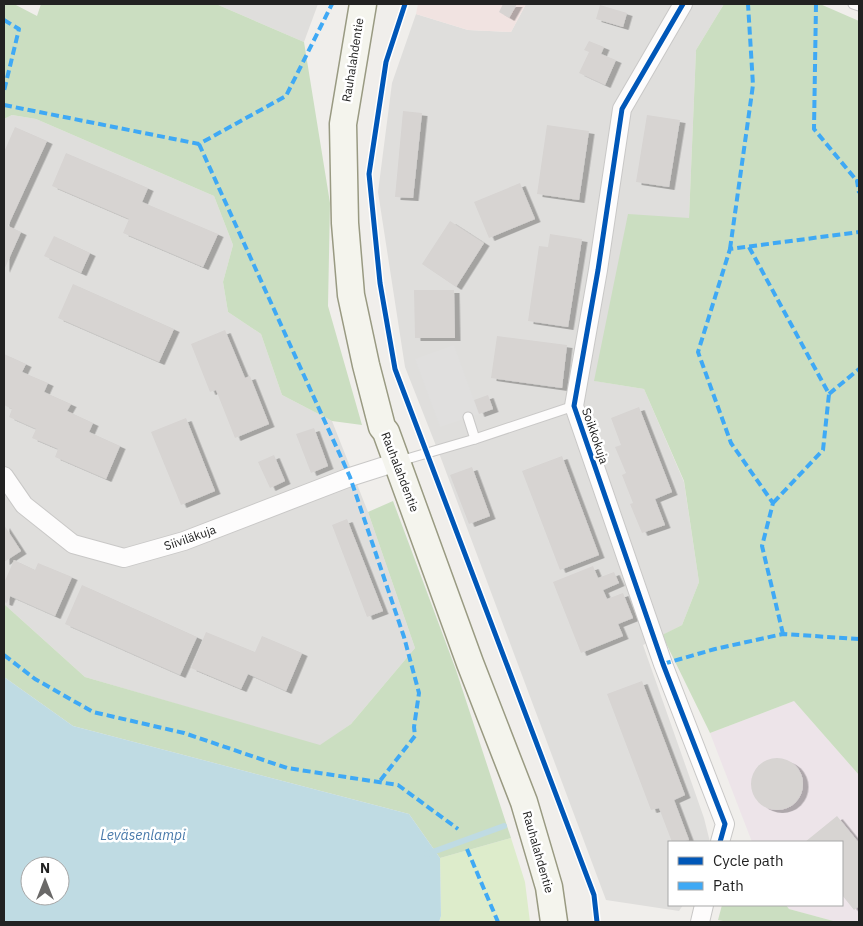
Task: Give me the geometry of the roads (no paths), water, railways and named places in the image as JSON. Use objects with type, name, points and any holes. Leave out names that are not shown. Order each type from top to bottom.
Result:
[{"type":"main road","name":"Rauhalahdentie","points":[[363,4],[343,124],[345,223],[351,295],[356,321],[382,427],[386,432],[470,663],[524,802],[549,887],[555,922]]},
{"type":"street","name":"Soikkokuja","points":[[683,4],[622,109],[598,270],[574,406],[663,664],[725,824],[720,841]]},
{"type":"street","name":"Siiviläkuja","points":[[4,476],[24,505],[73,544],[124,558],[184,541],[350,477],[397,462]]},
{"type":"street","points":[[700,922],[704,906]]},
{"type":"lane","points":[[853,4],[859,6]]},
{"type":"lane","points":[[397,462],[475,439],[574,406]]},
{"type":"lane","points":[[468,417],[475,439]]},
{"type":"water","name":"Leväsenlampi","points":[[4,677],[73,726],[409,814],[440,858],[441,916],[439,922],[4,922]]},
{"type":"waterway","points":[[427,854],[504,826]]}]
